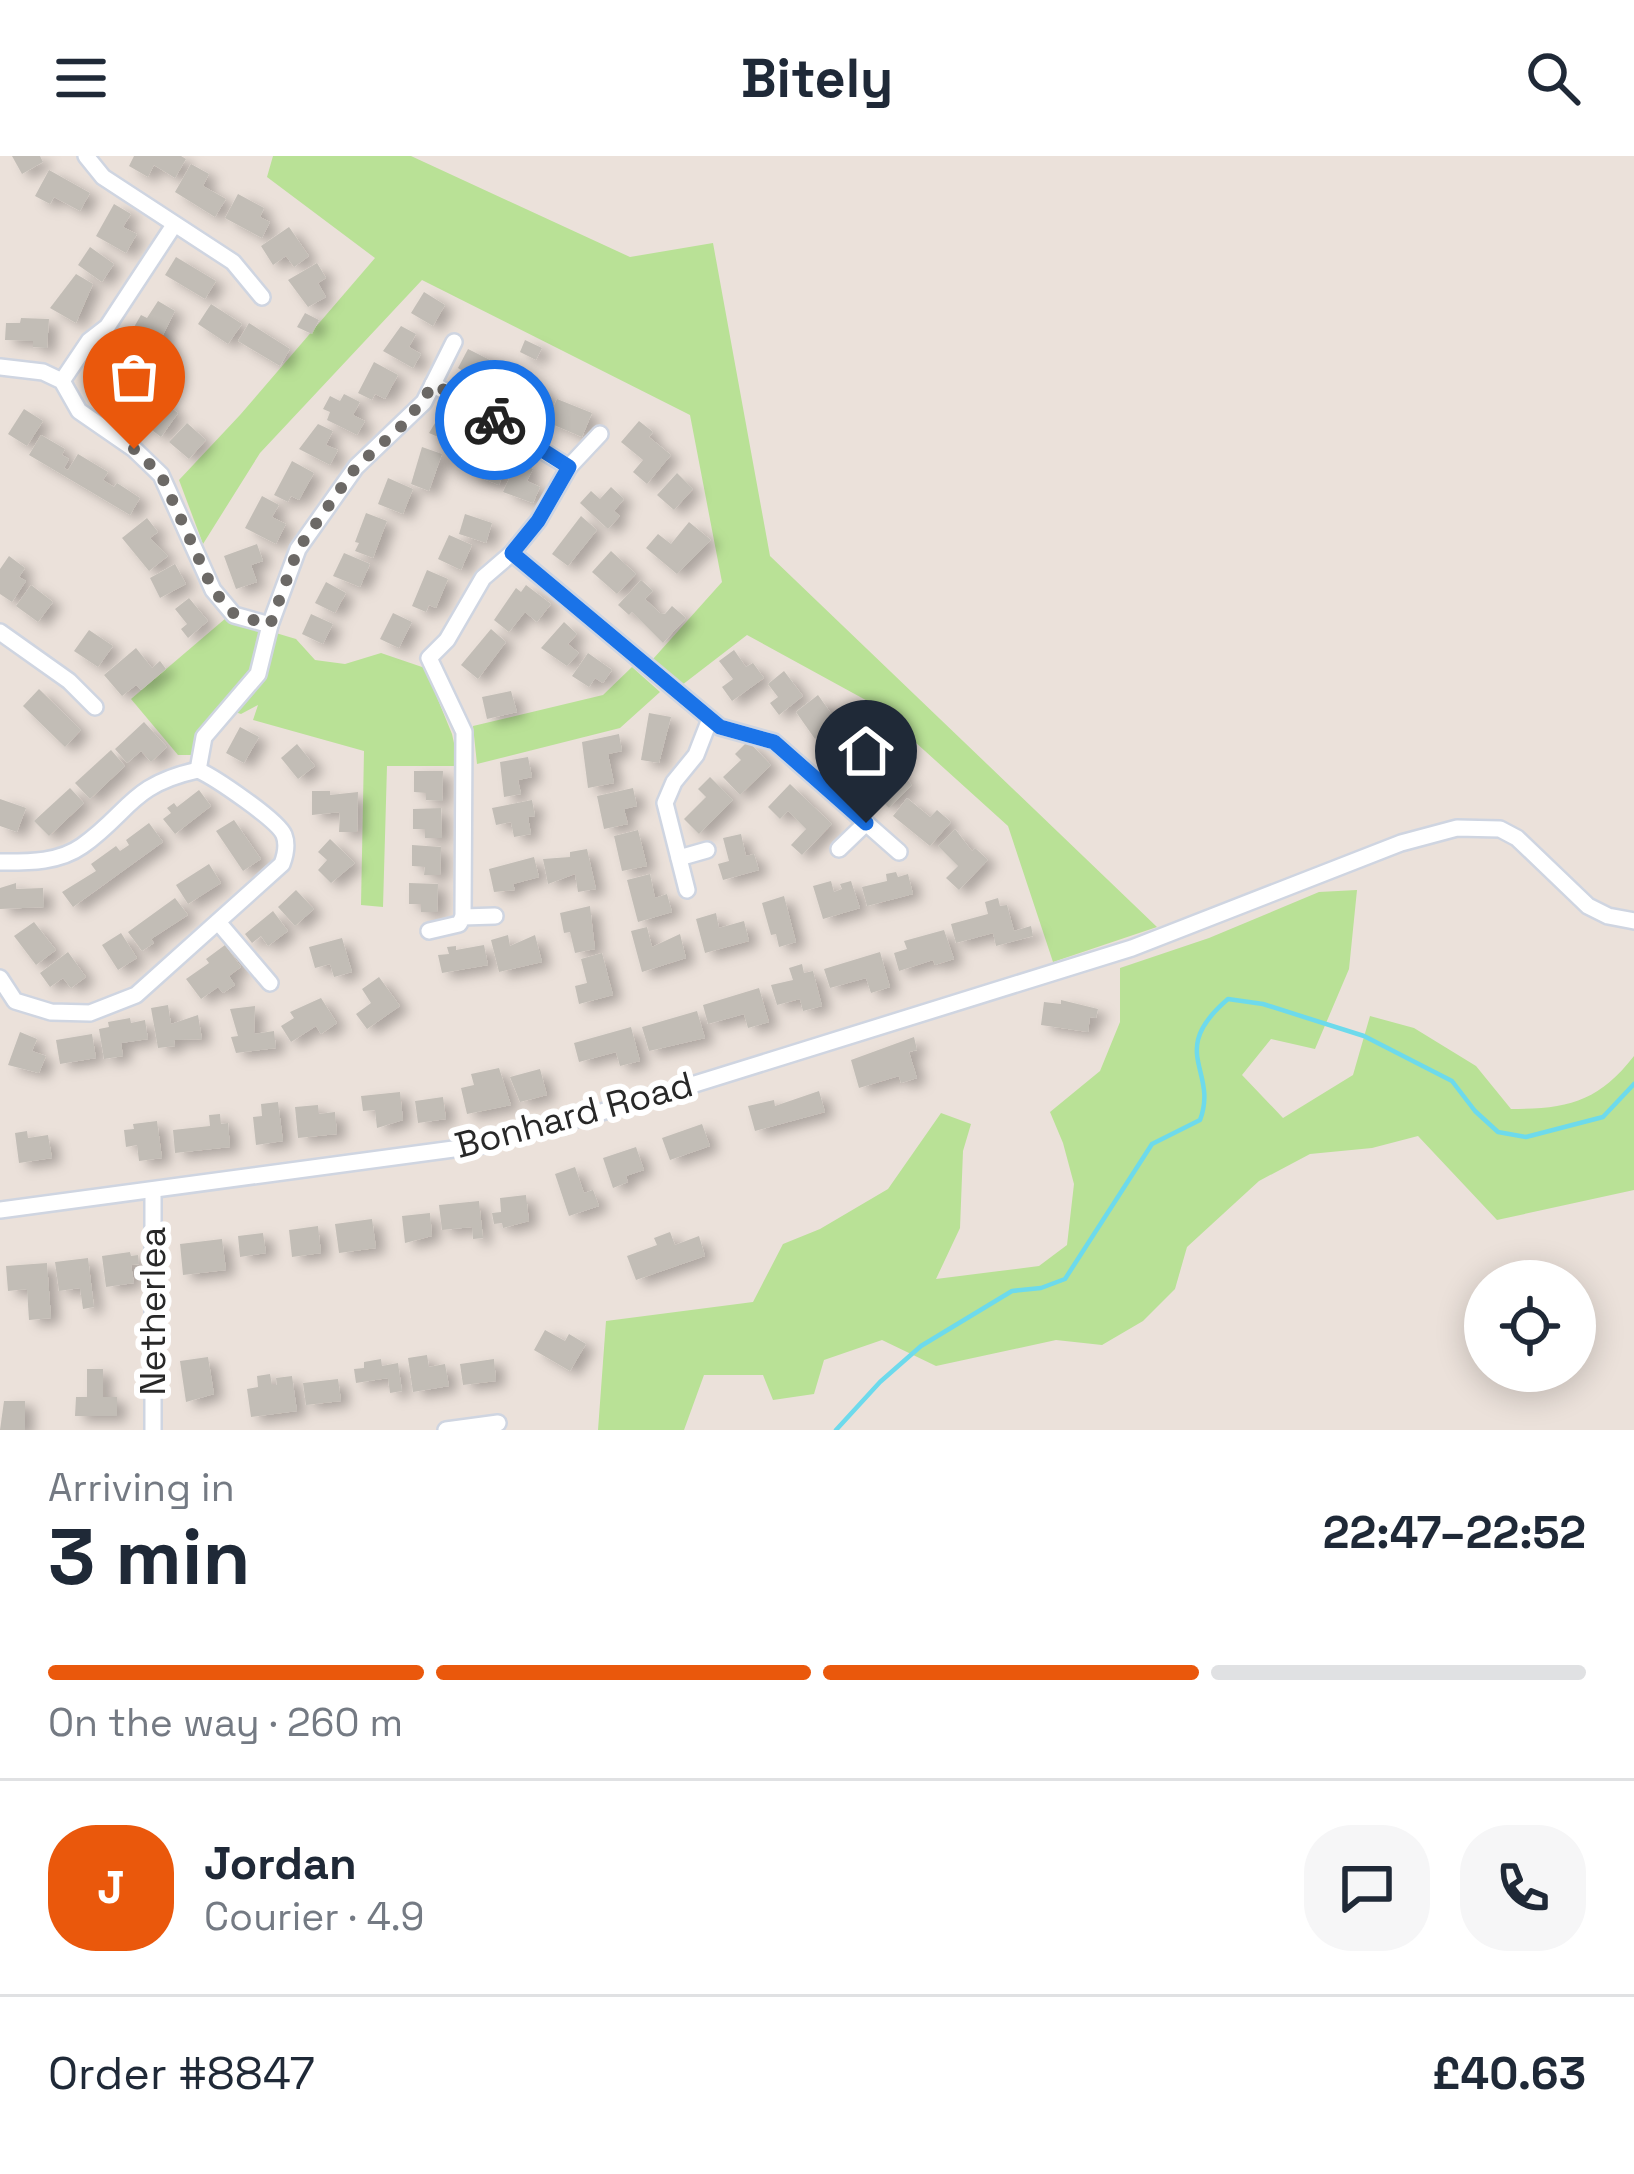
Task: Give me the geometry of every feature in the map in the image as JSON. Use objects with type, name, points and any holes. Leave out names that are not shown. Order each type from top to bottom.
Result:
[{"type":"street","points":[[86,156],[103,177],[233,262],[262,297]]},
{"type":"street","points":[[62,380],[88,340],[107,326],[174,225]]},
{"type":"street","points":[[197,770],[204,737],[258,674],[298,549],[356,467],[406,422],[434,384],[454,342]]},
{"type":"street","points":[[0,367],[43,372],[62,380],[79,411],[134,449],[161,475],[213,590],[234,614],[270,625]]},
{"type":"street","points":[[434,384],[569,467]]},
{"type":"street","points":[[429,931],[459,924],[463,917],[464,732],[429,658],[447,640],[483,578],[538,521],[569,467],[600,434]]},
{"type":"street","points":[[512,553],[720,727],[774,742],[898,852]]},
{"type":"street","points":[[0,632],[69,681],[94,706]]},
{"type":"street","points":[[686,890],[665,802],[696,755],[710,719]]},
{"type":"street","points":[[0,862],[45,861],[80,848],[133,796],[197,770],[273,820],[284,835],[282,864],[136,995],[90,1013],[51,1012],[15,1001],[0,978]]},
{"type":"street","points":[[839,849],[866,823]]},
{"type":"street","name":"Bonhard Road","points":[[0,1210],[483,1145],[1132,948],[1401,843],[1481,825],[1517,838],[1588,906],[1634,921]]},
{"type":"street","points":[[679,858],[707,850]]},
{"type":"street","points":[[463,917],[495,916]]},
{"type":"street","points":[[218,922],[270,983]]},
{"type":"street","name":"Netherlea","points":[[153,1191],[153,1430]]},
{"type":"street","points":[[446,1430],[498,1424]]},
{"type":"green space","points":[[273,156],[411,156],[630,257],[713,243],[770,556],[1157,927],[1053,962],[1008,826],[873,704],[747,635],[682,685],[653,659],[722,582],[690,415],[422,280],[260,453],[203,544],[179,480],[375,258],[267,177]]},
{"type":"green space","points":[[226,618],[296,639],[315,660],[345,664],[381,653],[425,668],[452,734],[459,766],[387,766],[383,907],[361,905],[364,751],[253,720],[258,705],[241,714],[218,706],[203,724],[192,755],[178,755],[131,699]]},
{"type":"green space","points":[[632,667],[660,692],[620,728],[477,764],[473,726],[603,695]]},
{"type":"green space","points":[[1357,890],[1349,969],[1315,1049],[1271,1039],[1242,1075],[1283,1118],[1353,1075],[1370,1016],[1414,1028],[1476,1066],[1511,1109],[1580,1100],[1608,1084],[1634,1056],[1634,1190],[1497,1220],[1418,1136],[1372,1148],[1310,1154],[1259,1181],[1187,1247],[1175,1289],[1143,1321],[1102,1345],[1056,1340],[936,1366],[882,1340],[824,1360],[814,1394],[773,1400],[763,1375],[704,1375],[684,1430],[598,1430],[606,1321],[753,1302],[783,1244],[820,1229],[888,1189],[941,1113],[971,1124],[963,1151],[960,1228],[936,1279],[1039,1266],[1067,1245],[1074,1184],[1050,1112],[1100,1071],[1120,1022],[1120,968],[1209,938],[1319,892]]},
{"type":"building","points":[[12,156],[40,156],[43,162],[22,174]]},
{"type":"building","points":[[134,156],[186,159],[175,178],[154,165],[148,177],[129,166]]},
{"type":"building","points":[[191,164],[209,174],[203,186],[226,199],[215,217],[175,192]]},
{"type":"building","points":[[49,170],[90,193],[80,211],[54,197],[50,204],[35,196]]},
{"type":"building","points":[[238,194],[264,208],[260,217],[270,222],[262,238],[225,218]]},
{"type":"building","points":[[114,204],[131,214],[123,227],[137,234],[126,253],[96,236]]},
{"type":"building","points":[[289,227],[309,256],[294,267],[286,256],[273,265],[261,246]]},
{"type":"building","points":[[90,247],[114,264],[102,282],[78,265]]},
{"type":"building","points":[[176,257],[216,281],[205,299],[165,275]]},
{"type":"building","points":[[317,263],[326,278],[318,283],[326,297],[308,307],[288,280]]},
{"type":"building","points":[[76,274],[93,284],[76,323],[50,308]]},
{"type":"building","points":[[424,292],[445,305],[433,326],[411,313]]},
{"type":"building","points":[[158,301],[175,311],[156,349],[130,334],[141,315],[147,318]]},
{"type":"building","points":[[211,304],[242,324],[228,344],[198,324]]},
{"type":"building","points":[[305,313],[319,320],[312,334],[297,327]]},
{"type":"building","points":[[21,318],[49,319],[47,348],[33,347],[33,341],[5,340],[6,323],[20,323]]},
{"type":"building","points":[[249,323],[290,349],[280,366],[238,341]]},
{"type":"building","points":[[401,326],[416,334],[409,347],[421,354],[413,368],[383,351]]},
{"type":"building","points":[[525,340],[542,348],[536,360],[520,352]]},
{"type":"building","points":[[128,349],[146,361],[130,384],[105,367],[113,355],[120,360]]},
{"type":"building","points":[[468,349],[506,368],[494,391],[458,368]]},
{"type":"building","points":[[374,362],[398,375],[385,399],[375,394],[372,400],[358,393]]},
{"type":"building","points":[[510,374],[552,398],[542,415],[500,392]]},
{"type":"building","points":[[106,378],[128,391],[115,414],[93,401]]},
{"type":"building","points":[[344,394],[360,402],[353,415],[365,421],[357,435],[327,420],[330,412],[323,409],[330,396],[340,401]]},
{"type":"building","points":[[557,399],[592,413],[582,437],[547,422]]},
{"type":"building","points":[[160,400],[178,413],[161,437],[143,423]]},
{"type":"building","points":[[24,409],[43,421],[27,446],[8,434]]},
{"type":"building","points":[[443,410],[468,421],[457,445],[429,433]]},
{"type":"building","points":[[639,421],[653,432],[649,437],[671,455],[647,484],[633,472],[643,460],[621,442]]},
{"type":"building","points":[[187,423],[206,440],[189,459],[169,442]]},
{"type":"building","points":[[318,424],[333,431],[326,445],[338,450],[330,465],[299,449]]},
{"type":"building","points":[[41,435],[65,449],[62,455],[69,459],[64,468],[68,470],[78,454],[108,472],[103,480],[140,498],[130,515],[29,455]]},
{"type":"building","points":[[481,442],[498,449],[493,462],[506,467],[499,485],[469,473]]},
{"type":"building","points":[[422,447],[442,454],[429,491],[411,484]]},
{"type":"building","points":[[292,461],[314,473],[299,500],[291,496],[288,502],[274,495]]},
{"type":"building","points":[[517,461],[533,469],[527,481],[540,487],[533,503],[503,492]]},
{"type":"building","points":[[677,473],[693,489],[674,510],[657,495]]},
{"type":"building","points":[[388,478],[413,489],[403,514],[378,504]]},
{"type":"building","points":[[611,487],[624,499],[614,511],[620,516],[608,529],[580,503],[591,491],[600,499]]},
{"type":"building","points":[[262,496],[279,505],[272,517],[286,524],[276,544],[245,528]]},
{"type":"building","points":[[366,513],[387,521],[373,558],[355,551]]},
{"type":"building","points":[[465,514],[492,523],[486,543],[459,534]]},
{"type":"building","points":[[581,516],[597,530],[568,566],[552,554]]},
{"type":"building","points":[[147,518],[158,532],[150,538],[168,556],[149,571],[122,538]]},
{"type":"building","points":[[689,522],[711,540],[677,574],[646,548],[658,534],[671,544]]},
{"type":"building","points":[[449,535],[472,545],[461,570],[438,559]]},
{"type":"building","points":[[257,544],[263,561],[251,565],[257,582],[236,589],[224,556]]},
{"type":"building","points":[[611,551],[636,574],[617,594],[592,572]]},
{"type":"building","points":[[344,553],[370,564],[360,587],[333,576]]},
{"type":"building","points":[[9,556],[25,568],[19,577],[26,581],[12,602],[0,594],[0,569]]},
{"type":"building","points":[[175,564],[186,584],[160,598],[150,578]]},
{"type":"building","points":[[427,570],[448,579],[436,608],[429,605],[426,612],[412,606]]},
{"type":"building","points":[[641,580],[653,591],[645,599],[660,613],[672,606],[686,618],[663,643],[632,612],[629,615],[618,605]]},
{"type":"building","points":[[326,582],[346,593],[335,613],[315,603]]},
{"type":"building","points":[[31,585],[53,602],[38,622],[16,606]]},
{"type":"building","points":[[526,585],[551,604],[537,622],[525,612],[509,632],[494,620],[516,588],[521,592]]},
{"type":"building","points":[[189,598],[208,621],[188,638],[181,629],[187,624],[175,609]]},
{"type":"building","points":[[393,613],[412,622],[399,648],[380,639]]},
{"type":"building","points":[[311,614],[333,624],[323,644],[302,634]]},
{"type":"building","points":[[564,622],[577,634],[568,644],[579,653],[567,666],[541,648]]},
{"type":"building","points":[[491,629],[506,642],[478,679],[461,665]]},
{"type":"building","points":[[89,630],[113,646],[98,667],[74,651]]},
{"type":"building","points":[[136,648],[152,668],[160,661],[166,669],[141,690],[136,685],[122,696],[104,675]]},
{"type":"building","points":[[734,650],[746,667],[753,663],[764,678],[732,701],[722,687],[733,679],[719,661]]},
{"type":"building","points":[[588,653],[612,670],[603,683],[595,678],[589,687],[572,676]]},
{"type":"building","points":[[784,671],[803,696],[779,715],[770,703],[778,697],[768,684]]},
{"type":"building","points":[[39,689],[81,730],[65,747],[23,706]]},
{"type":"building","points":[[511,691],[517,712],[487,719],[482,697]]},
{"type":"building","points":[[818,695],[838,723],[815,739],[796,712]]},
{"type":"building","points":[[649,713],[671,717],[659,763],[641,760]]},
{"type":"building","points":[[144,722],[167,747],[151,762],[141,751],[127,763],[115,749]]},
{"type":"building","points":[[847,725],[856,737],[862,733],[872,747],[842,770],[832,757],[842,749],[832,736]]},
{"type":"building","points":[[240,727],[259,737],[244,763],[226,753]]},
{"type":"building","points":[[619,734],[622,751],[608,754],[614,783],[588,788],[582,742]]},
{"type":"building","points":[[748,741],[771,765],[740,795],[723,777],[741,760],[735,754]]},
{"type":"building","points":[[297,744],[315,766],[298,779],[281,758]]},
{"type":"building","points":[[111,750],[125,766],[90,799],[75,783]]},
{"type":"building","points":[[528,757],[532,777],[518,780],[521,794],[504,797],[500,762]]},
{"type":"building","points":[[870,759],[889,780],[899,771],[912,785],[889,808],[854,774]]},
{"type":"building","points":[[414,771],[443,771],[442,801],[426,800],[426,793],[414,792]]},
{"type":"building","points":[[710,777],[733,800],[699,834],[684,819],[706,797],[698,789]]},
{"type":"building","points":[[790,784],[832,824],[802,855],[791,845],[806,829],[788,811],[780,819],[768,807]]},
{"type":"building","points":[[70,788],[84,803],[49,836],[34,821]]},
{"type":"building","points":[[633,788],[637,806],[624,809],[628,824],[604,829],[597,796]]},
{"type":"building","points":[[199,790],[211,806],[175,834],[163,819],[171,813],[167,808],[174,803],[177,807]]},
{"type":"building","points":[[312,791],[330,791],[330,795],[358,792],[357,832],[339,832],[340,812],[312,815]]},
{"type":"building","points":[[907,798],[930,817],[937,810],[951,822],[930,846],[893,816]]},
{"type":"building","points":[[0,799],[26,808],[17,832],[0,826]]},
{"type":"building","points":[[532,800],[531,834],[514,837],[511,822],[496,825],[492,808]]},
{"type":"building","points":[[441,808],[442,838],[425,838],[425,829],[413,829],[413,809]]},
{"type":"building","points":[[234,820],[261,859],[243,871],[216,831]]},
{"type":"building","points":[[149,823],[163,842],[73,907],[62,892],[96,871],[91,864],[116,846],[120,851],[129,845],[126,840]]},
{"type":"building","points":[[955,829],[972,851],[975,848],[988,860],[959,890],[946,878],[958,866],[938,846]]},
{"type":"building","points":[[638,830],[647,866],[622,871],[614,836]]},
{"type":"building","points":[[741,834],[746,856],[754,854],[759,870],[723,880],[718,864],[729,861],[723,838]]},
{"type":"building","points":[[330,839],[355,863],[331,883],[318,870],[327,860],[318,852]]},
{"type":"building","points":[[412,845],[441,847],[440,875],[424,875],[425,867],[412,866]]},
{"type":"building","points":[[587,849],[596,889],[578,892],[575,874],[548,884],[543,859],[570,857],[570,852]]},
{"type":"building","points":[[534,857],[539,877],[513,884],[515,890],[494,892],[489,869]]},
{"type":"building","points":[[209,864],[221,883],[188,904],[176,885]]},
{"type":"building","points":[[896,872],[898,877],[908,874],[913,894],[867,906],[862,887],[887,881],[886,874]]},
{"type":"building","points":[[650,874],[655,898],[667,894],[672,912],[638,922],[627,880]]},
{"type":"building","points":[[831,881],[834,892],[851,881],[860,908],[823,919],[813,886]]},
{"type":"building","points":[[16,883],[16,889],[43,888],[44,907],[0,909],[0,888]]},
{"type":"building","points":[[409,883],[438,884],[437,912],[421,912],[421,904],[409,904]]},
{"type":"building","points":[[296,890],[314,909],[295,926],[278,907]]},
{"type":"building","points":[[784,896],[796,942],[779,947],[762,903]]},
{"type":"building","points":[[175,898],[188,915],[151,939],[154,943],[142,951],[128,932]]},
{"type":"building","points":[[998,898],[1000,906],[1007,905],[1014,931],[1031,926],[1033,936],[996,946],[993,933],[956,943],[951,924],[988,914],[985,902]]},
{"type":"building","points":[[590,906],[595,949],[575,953],[560,913]]},
{"type":"building","points":[[273,911],[288,931],[268,946],[261,936],[252,943],[245,934]]},
{"type":"building","points":[[716,913],[719,928],[744,921],[749,941],[705,953],[696,919]]},
{"type":"building","points":[[34,922],[56,950],[36,965],[14,936]]},
{"type":"building","points":[[647,927],[652,947],[680,934],[686,958],[642,972],[631,931]]},
{"type":"building","points":[[944,930],[954,959],[899,971],[894,953],[907,949],[904,941]]},
{"type":"building","points":[[121,933],[137,958],[118,970],[102,945]]},
{"type":"building","points":[[508,935],[510,946],[535,935],[542,962],[499,972],[491,940]]},
{"type":"building","points":[[342,938],[352,972],[334,977],[330,964],[315,968],[309,947]]},
{"type":"building","points":[[225,945],[241,967],[229,976],[235,985],[223,993],[218,987],[201,999],[186,979]]},
{"type":"building","points":[[484,945],[488,965],[442,973],[438,955],[449,954],[447,947]]},
{"type":"building","points":[[68,952],[86,977],[71,988],[63,978],[50,987],[40,973]]},
{"type":"building","points":[[880,952],[890,987],[871,993],[866,978],[830,988],[824,969]]},
{"type":"building","points":[[602,953],[613,995],[579,1004],[575,986],[587,983],[581,959]]},
{"type":"building","points":[[802,964],[804,973],[813,971],[822,1006],[803,1011],[800,999],[777,1005],[771,985],[793,980],[789,968]]},
{"type":"building","points":[[379,977],[400,1006],[367,1029],[356,1014],[371,1003],[362,989]]},
{"type":"building","points":[[759,988],[769,1022],[748,1028],[744,1014],[708,1024],[703,1005]]},
{"type":"building","points":[[321,998],[337,1023],[321,1034],[316,1026],[291,1042],[281,1026],[294,1018],[290,1012]]},
{"type":"building","points":[[1061,1000],[1098,1009],[1096,1018],[1090,1017],[1088,1032],[1041,1025],[1044,1002],[1061,1004]]},
{"type":"building","points":[[168,1005],[171,1024],[198,1015],[202,1039],[174,1040],[175,1046],[158,1048],[151,1008]]},
{"type":"building","points":[[255,1006],[254,1034],[274,1031],[276,1048],[236,1053],[231,1037],[238,1036],[230,1009]]},
{"type":"building","points":[[697,1011],[705,1038],[649,1051],[642,1027]]},
{"type":"building","points":[[130,1018],[131,1023],[145,1020],[148,1039],[121,1043],[123,1056],[104,1059],[99,1029]]},
{"type":"building","points":[[631,1027],[640,1061],[620,1066],[616,1052],[579,1062],[574,1043]]},
{"type":"building","points":[[20,1032],[37,1039],[32,1051],[46,1056],[39,1073],[8,1065]]},
{"type":"building","points":[[92,1034],[96,1058],[60,1064],[56,1040]]},
{"type":"building","points":[[914,1037],[917,1050],[909,1052],[917,1078],[901,1083],[899,1076],[859,1088],[851,1060]]},
{"type":"building","points":[[499,1068],[511,1105],[467,1114],[461,1088],[474,1085],[471,1074]]},
{"type":"building","points":[[540,1069],[547,1095],[520,1102],[510,1077]]},
{"type":"building","points":[[819,1091],[825,1112],[755,1131],[748,1106],[774,1100],[775,1106]]},
{"type":"building","points":[[400,1092],[403,1120],[377,1128],[375,1110],[363,1111],[361,1096]]},
{"type":"building","points":[[443,1097],[446,1119],[418,1123],[415,1101]]},
{"type":"building","points":[[278,1102],[283,1141],[256,1145],[253,1117],[262,1116],[261,1104]]},
{"type":"building","points":[[318,1105],[319,1114],[335,1112],[337,1134],[298,1138],[295,1107]]},
{"type":"building","points":[[220,1114],[221,1124],[228,1123],[230,1147],[175,1153],[173,1130],[210,1126],[209,1115]]},
{"type":"building","points":[[157,1121],[162,1158],[139,1161],[137,1145],[126,1147],[124,1130]]},
{"type":"building","points":[[702,1124],[710,1146],[670,1160],[662,1138]]},
{"type":"building","points":[[27,1131],[28,1138],[48,1135],[52,1158],[19,1163],[15,1133]]},
{"type":"building","points":[[636,1147],[644,1170],[626,1176],[628,1182],[613,1188],[603,1158]]},
{"type":"building","points":[[575,1167],[584,1193],[593,1190],[599,1206],[569,1216],[555,1174]]},
{"type":"building","points":[[526,1195],[529,1221],[503,1228],[502,1223],[494,1224],[492,1213],[501,1212],[500,1198]]},
{"type":"building","points":[[479,1201],[483,1238],[473,1239],[472,1227],[442,1230],[439,1205]]},
{"type":"building","points":[[430,1213],[432,1236],[405,1243],[402,1216]]},
{"type":"building","points":[[372,1219],[376,1248],[339,1253],[335,1224]]},
{"type":"building","points":[[318,1226],[321,1253],[292,1257],[289,1230]]},
{"type":"building","points":[[670,1232],[675,1245],[699,1236],[705,1256],[636,1280],[627,1256],[657,1245],[654,1238]]},
{"type":"building","points":[[263,1233],[266,1253],[240,1257],[238,1236]]},
{"type":"building","points":[[222,1239],[226,1270],[183,1275],[180,1244]]},
{"type":"building","points":[[138,1255],[139,1264],[131,1265],[134,1283],[106,1287],[102,1256]]},
{"type":"building","points":[[88,1258],[94,1307],[83,1309],[80,1288],[59,1291],[55,1262]]},
{"type":"building","points":[[47,1263],[51,1318],[29,1320],[27,1289],[8,1291],[6,1266]]},
{"type":"building","points":[[545,1330],[565,1341],[569,1334],[586,1344],[570,1371],[534,1350]]},
{"type":"building","points":[[427,1355],[429,1367],[445,1364],[449,1386],[413,1392],[408,1358]]},
{"type":"building","points":[[208,1357],[214,1394],[186,1402],[180,1361]]},
{"type":"building","points":[[381,1359],[382,1366],[398,1363],[402,1391],[390,1393],[388,1378],[356,1383],[354,1369]]},
{"type":"building","points":[[494,1359],[496,1381],[463,1385],[460,1364]]},
{"type":"building","points":[[87,1369],[103,1369],[103,1397],[117,1397],[117,1416],[75,1416],[76,1397],[87,1397]]},
{"type":"building","points":[[270,1374],[272,1385],[277,1385],[276,1378],[292,1376],[297,1411],[251,1417],[247,1389],[258,1387],[257,1376]]},
{"type":"building","points":[[338,1379],[341,1401],[306,1405],[303,1383]]},
{"type":"building","points":[[4,1401],[25,1401],[25,1430],[0,1430]]},
{"type":"waterway","points":[[836,1430],[921,1346],[1012,1291],[1065,1279],[1152,1144],[1200,1120],[1204,1103],[1197,1047],[1200,1033],[1228,999],[1263,1004],[1364,1036],[1452,1081],[1498,1132],[1526,1137],[1603,1117],[1634,1084]]},
{"type":"way so far","points":[[134,449],[161,475],[213,590],[234,614],[270,625],[298,549],[356,467],[406,422],[434,384],[495,420]]},
{"type":"route","points":[[495,420],[569,467],[538,521],[512,553],[720,727],[774,742],[866,823]]}]
